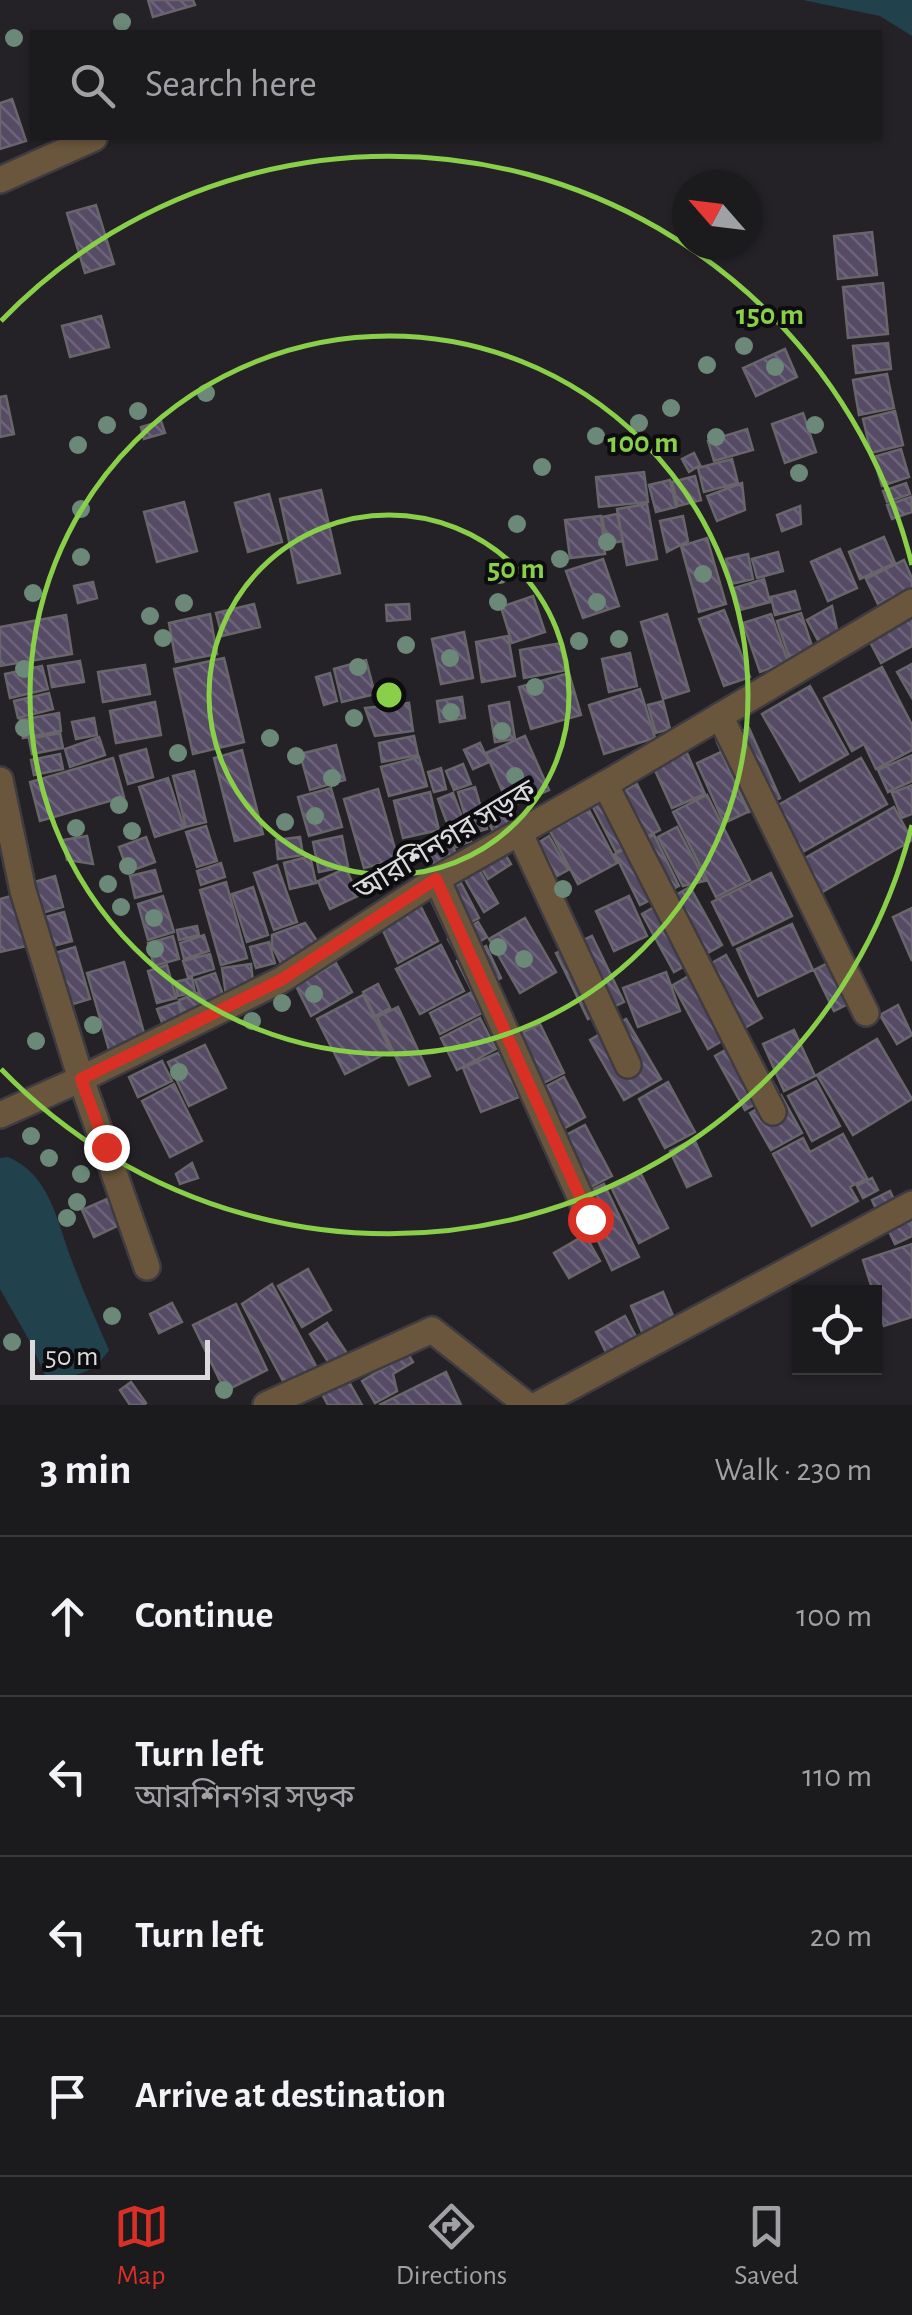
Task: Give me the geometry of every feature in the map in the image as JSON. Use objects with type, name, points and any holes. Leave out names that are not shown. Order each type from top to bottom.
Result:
[{"type":"street","points":[[0,180],[90,140]]},
{"type":"street","name":"আরশিনগর সড়ক","points":[[0,1115],[281,980],[436,879],[606,784],[912,602]]},
{"type":"street","points":[[720,716],[866,1014]]},
{"type":"street","points":[[0,780],[23,891],[81,1079],[147,1267]]},
{"type":"street","points":[[606,784],[773,1112]]},
{"type":"street","points":[[519,832],[628,1065]]},
{"type":"street","points":[[436,879],[590,1219]]},
{"type":"street","points":[[536,1405],[912,1204]]},
{"type":"street","points":[[266,1405],[432,1330],[527,1405]]},
{"type":"water","points":[[803,0],[912,0],[912,36],[880,16]]},
{"type":"water","points":[[8,1157],[34,1176],[51,1202],[109,1350],[82,1373],[46,1377],[0,1289],[0,1158]]},
{"type":"building","points":[[148,0],[193,0],[195,5],[153,17]]},
{"type":"building","points":[[12,99],[26,141],[0,149],[0,103]]},
{"type":"building","points":[[96,205],[114,264],[85,273],[67,213]]},
{"type":"building","points":[[872,232],[877,275],[838,279],[834,236]]},
{"type":"building","points":[[883,283],[888,334],[848,338],[843,287]]},
{"type":"building","points":[[101,316],[109,347],[70,357],[62,326]]},
{"type":"building","points":[[888,343],[891,369],[856,373],[853,346]]},
{"type":"building","points":[[785,349],[797,377],[756,396],[743,368]]},
{"type":"building","points":[[887,374],[894,408],[859,415],[853,380]]},
{"type":"building","points":[[6,396],[14,434],[0,437],[0,397]]},
{"type":"building","points":[[895,411],[903,445],[871,453],[863,419]]},
{"type":"building","points":[[803,413],[816,452],[785,463],[772,424]]},
{"type":"building","points":[[161,421],[165,433],[144,439],[141,427]]},
{"type":"building","points":[[747,429],[753,450],[714,461],[708,441]]},
{"type":"building","points":[[901,449],[909,477],[882,486],[873,457]]},
{"type":"building","points":[[694,453],[700,465],[689,472],[682,459]]},
{"type":"building","points":[[732,459],[738,483],[704,492],[698,468]]},
{"type":"building","points":[[644,472],[648,502],[599,507],[596,477]]},
{"type":"building","points":[[695,476],[701,500],[678,506],[672,482]]},
{"type":"building","points":[[670,480],[676,507],[656,512],[649,485]]},
{"type":"building","points":[[742,483],[745,510],[717,521],[707,496]]},
{"type":"building","points":[[906,483],[910,494],[887,502],[883,491]]},
{"type":"building","points":[[321,490],[340,573],[298,583],[280,499]]},
{"type":"building","points":[[269,494],[282,542],[248,552],[235,503]]},
{"type":"building","points":[[911,497],[912,512],[892,519],[887,505]]},
{"type":"building","points":[[184,502],[197,551],[157,562],[144,512]]},
{"type":"building","points":[[647,504],[657,559],[627,565],[617,509]]},
{"type":"building","points":[[800,506],[801,524],[782,531],[777,515]]},
{"type":"building","points":[[617,514],[623,541],[607,544],[602,517]]},
{"type":"building","points":[[601,516],[605,554],[570,558],[565,520]]},
{"type":"building","points":[[683,516],[688,541],[667,552],[660,521]]},
{"type":"building","points":[[884,537],[895,563],[860,579],[849,552]]},
{"type":"building","points":[[707,538],[726,604],[699,612],[681,546]]},
{"type":"building","points":[[840,549],[857,588],[828,601],[811,562]]},
{"type":"building","points":[[778,552],[783,571],[757,578],[752,559]]},
{"type":"building","points":[[748,554],[753,579],[731,584],[726,559]]},
{"type":"building","points":[[603,559],[619,606],[583,618],[566,571]]},
{"type":"building","points":[[904,560],[912,587],[878,604],[866,579]]},
{"type":"building","points":[[764,579],[770,602],[740,610],[734,588]]},
{"type":"building","points":[[93,582],[97,598],[78,603],[74,586]]},
{"type":"building","points":[[795,591],[800,609],[775,615],[771,597]]},
{"type":"building","points":[[533,596],[545,632],[512,643],[501,607]]},
{"type":"building","points":[[254,604],[260,627],[222,636],[216,613]]},
{"type":"building","points":[[409,604],[410,619],[387,621],[386,605]]},
{"type":"building","points":[[832,606],[838,634],[820,644],[807,620]]},
{"type":"building","points":[[724,610],[750,677],[724,686],[699,619]]},
{"type":"building","points":[[801,613],[813,649],[789,657],[777,621]]},
{"type":"building","points":[[210,614],[217,654],[176,662],[169,623]]},
{"type":"building","points":[[667,614],[689,691],[663,699],[641,622]]},
{"type":"building","points":[[771,614],[788,662],[760,672],[743,623]]},
{"type":"building","points":[[912,614],[912,646],[881,663],[868,638]]},
{"type":"building","points":[[66,615],[72,654],[0,666],[0,627]]},
{"type":"building","points":[[464,632],[473,678],[441,684],[432,639]]},
{"type":"building","points":[[508,636],[515,676],[482,682],[476,642]]},
{"type":"building","points":[[562,643],[567,670],[524,678],[520,650]]},
{"type":"building","points":[[630,653],[637,686],[609,692],[602,659]]},
{"type":"building","points":[[224,658],[244,742],[193,754],[174,669]]},
{"type":"building","points":[[366,660],[375,694],[342,702],[334,669]]},
{"type":"building","points":[[80,661],[84,682],[52,687],[48,666]]},
{"type":"building","points":[[912,664],[912,698],[897,672]]},
{"type":"building","points":[[145,665],[150,694],[103,702],[98,672]]},
{"type":"building","points":[[42,666],[48,689],[10,698],[5,674]]},
{"type":"building","points":[[882,667],[912,725],[912,750],[876,769],[864,744],[852,751],[824,698]]},
{"type":"building","points":[[330,673],[337,701],[324,705],[316,677]]},
{"type":"building","points":[[569,673],[581,715],[531,729],[519,687]]},
{"type":"building","points":[[810,686],[848,754],[800,781],[762,714]]},
{"type":"building","points":[[640,689],[655,738],[604,754],[589,705]]},
{"type":"building","points":[[49,693],[53,709],[18,718],[14,701]]},
{"type":"building","points":[[462,697],[465,718],[440,722],[437,701]]},
{"type":"building","points":[[663,701],[670,729],[656,733],[648,705]]},
{"type":"building","points":[[155,702],[161,735],[116,743],[110,711]]},
{"type":"building","points":[[509,702],[515,739],[495,742],[489,706]]},
{"type":"building","points":[[409,703],[413,731],[375,736],[365,708]]},
{"type":"building","points":[[59,713],[61,731],[23,738],[20,720]]},
{"type":"building","points":[[94,718],[97,735],[76,739],[72,722]]},
{"type":"building","points":[[749,728],[780,798],[749,812],[717,742]]},
{"type":"building","points":[[60,733],[63,748],[32,754],[29,739]]},
{"type":"building","points":[[414,736],[418,755],[382,762],[379,743]]},
{"type":"building","points":[[525,736],[549,790],[509,807],[486,753]]},
{"type":"building","points":[[99,737],[105,755],[70,767],[65,749]]},
{"type":"building","points":[[480,743],[489,762],[473,769],[464,750]]},
{"type":"building","points":[[336,745],[345,780],[310,790],[300,754]]},
{"type":"building","points":[[146,749],[153,777],[128,784],[120,756]]},
{"type":"building","points":[[242,750],[263,834],[235,841],[214,758]]},
{"type":"building","points":[[721,752],[748,812],[724,823],[697,763]]},
{"type":"building","points":[[687,753],[705,794],[672,808],[654,768]]},
{"type":"building","points":[[60,754],[63,769],[34,775],[31,760]]},
{"type":"building","points":[[912,755],[912,781],[888,792],[878,770]]},
{"type":"building","points":[[419,757],[427,786],[389,796],[381,767]]},
{"type":"building","points":[[113,758],[124,797],[40,821],[30,782]]},
{"type":"building","points":[[861,758],[887,804],[792,858],[766,812]]},
{"type":"building","points":[[463,764],[471,784],[454,790],[446,771]]},
{"type":"building","points":[[441,768],[446,789],[434,792],[428,772]]},
{"type":"building","points":[[194,771],[206,822],[186,827],[173,776]]},
{"type":"building","points":[[168,778],[184,828],[155,837],[139,787]]},
{"type":"building","points":[[637,784],[660,830],[616,852],[593,807]]},
{"type":"building","points":[[912,785],[912,814],[902,818],[892,793]]},
{"type":"building","points":[[475,787],[487,829],[470,834],[458,792]]},
{"type":"building","points":[[331,788],[342,827],[309,836],[298,797]]},
{"type":"building","points":[[378,789],[398,859],[364,868],[344,799]]},
{"type":"building","points":[[430,792],[439,830],[403,838],[394,801]]},
{"type":"building","points":[[453,793],[471,841],[456,847],[438,799]]},
{"type":"building","points":[[707,795],[750,880],[716,897],[673,812]]},
{"type":"building","points":[[504,800],[516,825],[495,835],[483,811]]},
{"type":"building","points":[[894,807],[912,840],[805,902],[786,869]]},
{"type":"building","points":[[589,810],[617,863],[578,884],[550,831]]},
{"type":"building","points":[[206,826],[217,861],[197,867],[186,832]]},
{"type":"building","points":[[677,827],[705,881],[683,886],[658,837]]},
{"type":"building","points":[[446,830],[456,854],[434,864],[423,840]]},
{"type":"building","points":[[654,835],[679,886],[640,905],[615,854]]},
{"type":"building","points":[[87,836],[93,864],[67,860],[63,840]]},
{"type":"building","points":[[342,836],[348,866],[319,872],[313,842]]},
{"type":"building","points":[[549,836],[568,870],[557,876],[538,843]]},
{"type":"building","points":[[146,837],[155,862],[128,872],[119,847]]},
{"type":"building","points":[[300,837],[303,855],[278,859],[276,840]]},
{"type":"building","points":[[502,849],[511,864],[488,879],[479,864]]},
{"type":"building","points":[[310,856],[316,883],[290,889],[284,863]]},
{"type":"building","points":[[474,861],[498,903],[484,912],[459,869]]},
{"type":"building","points":[[221,863],[225,877],[201,885],[197,871]]},
{"type":"building","points":[[277,865],[297,922],[274,930],[254,873]]},
{"type":"building","points":[[346,868],[358,896],[330,909],[318,881]]},
{"type":"building","points":[[155,870],[161,891],[135,898],[130,876]]},
{"type":"building","points":[[771,873],[792,916],[733,945],[712,902]]},
{"type":"building","points":[[55,876],[63,907],[35,915],[27,884]]},
{"type":"building","points":[[226,882],[247,958],[221,965],[200,890]]},
{"type":"building","points":[[461,883],[479,918],[447,934],[430,898]]},
{"type":"building","points":[[253,887],[268,935],[247,942],[232,894]]},
{"type":"building","points":[[690,887],[722,945],[674,972],[642,914]]},
{"type":"building","points":[[18,894],[31,945],[0,952],[0,899]]},
{"type":"building","points":[[163,896],[174,932],[148,940],[138,904]]},
{"type":"building","points":[[629,896],[647,936],[614,951],[596,911]]},
{"type":"building","points":[[418,901],[438,941],[398,963],[380,924]]},
{"type":"building","points":[[912,908],[912,961],[893,917]]},
{"type":"building","points":[[64,912],[72,941],[45,948],[38,919]]},
{"type":"building","points":[[525,918],[556,972],[520,993],[489,939]]},
{"type":"building","points":[[478,922],[487,937],[457,955],[448,939]]},
{"type":"building","points":[[305,923],[317,941],[314,956],[285,971],[272,946],[272,935]]},
{"type":"building","points":[[792,924],[813,970],[758,996],[737,949]]},
{"type":"building","points":[[197,926],[199,935],[179,940],[177,930]]},
{"type":"building","points":[[204,935],[209,951],[184,959],[180,943]]},
{"type":"building","points":[[173,936],[179,959],[154,966],[148,943]]},
{"type":"building","points":[[592,936],[624,1002],[588,1019],[556,953]]},
{"type":"building","points":[[269,942],[275,963],[256,968],[250,947]]},
{"type":"building","points":[[441,945],[464,991],[420,1014],[396,969]]},
{"type":"building","points":[[486,946],[501,978],[473,993],[457,961]]},
{"type":"building","points":[[75,947],[90,999],[63,1007],[48,955]]},
{"type":"building","points":[[210,954],[214,969],[188,977],[183,961]]},
{"type":"building","points":[[726,955],[762,1018],[708,1049],[673,985]]},
{"type":"building","points":[[838,958],[858,999],[834,1011],[814,970]]},
{"type":"building","points":[[124,962],[146,1040],[109,1050],[87,973]]},
{"type":"building","points":[[336,963],[352,992],[311,1016],[296,986]]},
{"type":"building","points":[[251,964],[254,991],[226,995],[222,968]]},
{"type":"building","points":[[167,965],[176,998],[157,1003],[148,971]]},
{"type":"building","points":[[666,972],[680,1011],[638,1027],[623,988]]},
{"type":"building","points":[[215,973],[226,1003],[206,1011],[195,980]]},
{"type":"building","points":[[192,978],[195,992],[178,996],[175,982]]},
{"type":"building","points":[[378,984],[390,1008],[375,1016],[363,992]]},
{"type":"building","points":[[472,992],[482,1013],[440,1034],[430,1013]]},
{"type":"building","points":[[197,993],[203,1010],[184,1016],[179,1000]]},
{"type":"building","points":[[363,995],[391,1051],[345,1074],[317,1019]]},
{"type":"building","points":[[178,1002],[184,1022],[164,1028],[157,1009]]},
{"type":"building","points":[[898,1005],[912,1035],[897,1044],[880,1015]]},
{"type":"building","points":[[398,1007],[430,1076],[409,1085],[377,1017]]},
{"type":"building","points":[[480,1018],[496,1049],[457,1070],[441,1038]]},
{"type":"building","points":[[626,1019],[661,1079],[624,1100],[590,1040]]},
{"type":"building","points":[[540,1024],[564,1073],[527,1091],[503,1042]]},
{"type":"building","points":[[794,1030],[815,1076],[784,1091],[763,1044]]},
{"type":"building","points":[[748,1037],[778,1091],[745,1110],[715,1056]]},
{"type":"building","points":[[877,1039],[912,1099],[853,1135],[817,1075]]},
{"type":"building","points":[[205,1045],[226,1088],[189,1106],[168,1062]]},
{"type":"building","points":[[500,1052],[519,1097],[481,1112],[463,1068]]},
{"type":"building","points":[[162,1061],[172,1081],[138,1097],[129,1077]]},
{"type":"building","points":[[564,1077],[585,1117],[545,1139],[524,1098]]},
{"type":"building","points":[[816,1081],[840,1126],[812,1141],[788,1096]]},
{"type":"building","points":[[668,1082],[695,1132],[665,1148],[639,1099]]},
{"type":"building","points":[[174,1084],[202,1141],[170,1157],[142,1101]]},
{"type":"building","points":[[781,1095],[802,1133],[771,1150],[750,1113]]},
{"type":"building","points":[[585,1125],[612,1176],[573,1196],[547,1145]]},
{"type":"building","points":[[843,1134],[867,1178],[850,1187],[858,1201],[812,1226],[773,1154],[803,1138],[810,1152]]},
{"type":"building","points":[[694,1139],[711,1176],[687,1187],[670,1151]]},
{"type":"building","points":[[192,1163],[198,1178],[180,1184],[176,1174]]},
{"type":"building","points":[[641,1174],[668,1228],[639,1243],[612,1189]]},
{"type":"building","points":[[872,1178],[878,1190],[863,1198],[857,1186]]},
{"type":"building","points":[[604,1184],[639,1257],[612,1270],[577,1197]]},
{"type":"building","points":[[890,1191],[898,1208],[879,1216],[872,1200]]},
{"type":"building","points":[[114,1196],[126,1222],[94,1237],[82,1210]]},
{"type":"building","points":[[908,1216],[912,1236],[895,1244],[886,1225]]},
{"type":"building","points":[[585,1235],[600,1261],[569,1278],[554,1253]]},
{"type":"building","points":[[912,1244],[912,1317],[884,1326],[882,1285],[871,1285],[863,1260]]},
{"type":"building","points":[[308,1269],[331,1310],[302,1327],[278,1286]]},
{"type":"building","points":[[272,1284],[317,1368],[284,1383],[242,1304]]},
{"type":"building","points":[[663,1292],[677,1325],[645,1339],[631,1306]]},
{"type":"building","points":[[172,1303],[182,1322],[159,1333],[150,1314]]},
{"type":"building","points":[[236,1304],[267,1370],[225,1391],[193,1325]]},
{"type":"building","points":[[625,1316],[640,1344],[610,1360],[596,1332]]},
{"type":"building","points":[[327,1323],[348,1355],[331,1366],[310,1334]]},
{"type":"building","points":[[408,1354],[413,1362],[393,1374],[397,1391],[375,1403],[362,1381]]},
{"type":"building","points":[[446,1372],[461,1405],[379,1405]]},
{"type":"building","points":[[348,1380],[362,1405],[328,1405],[322,1394]]},
{"type":"building","points":[[131,1382],[144,1405],[130,1405],[120,1390]]},
{"type":"route","points":[[106,1147],[81,1079],[281,980],[436,879],[590,1219]]}]
